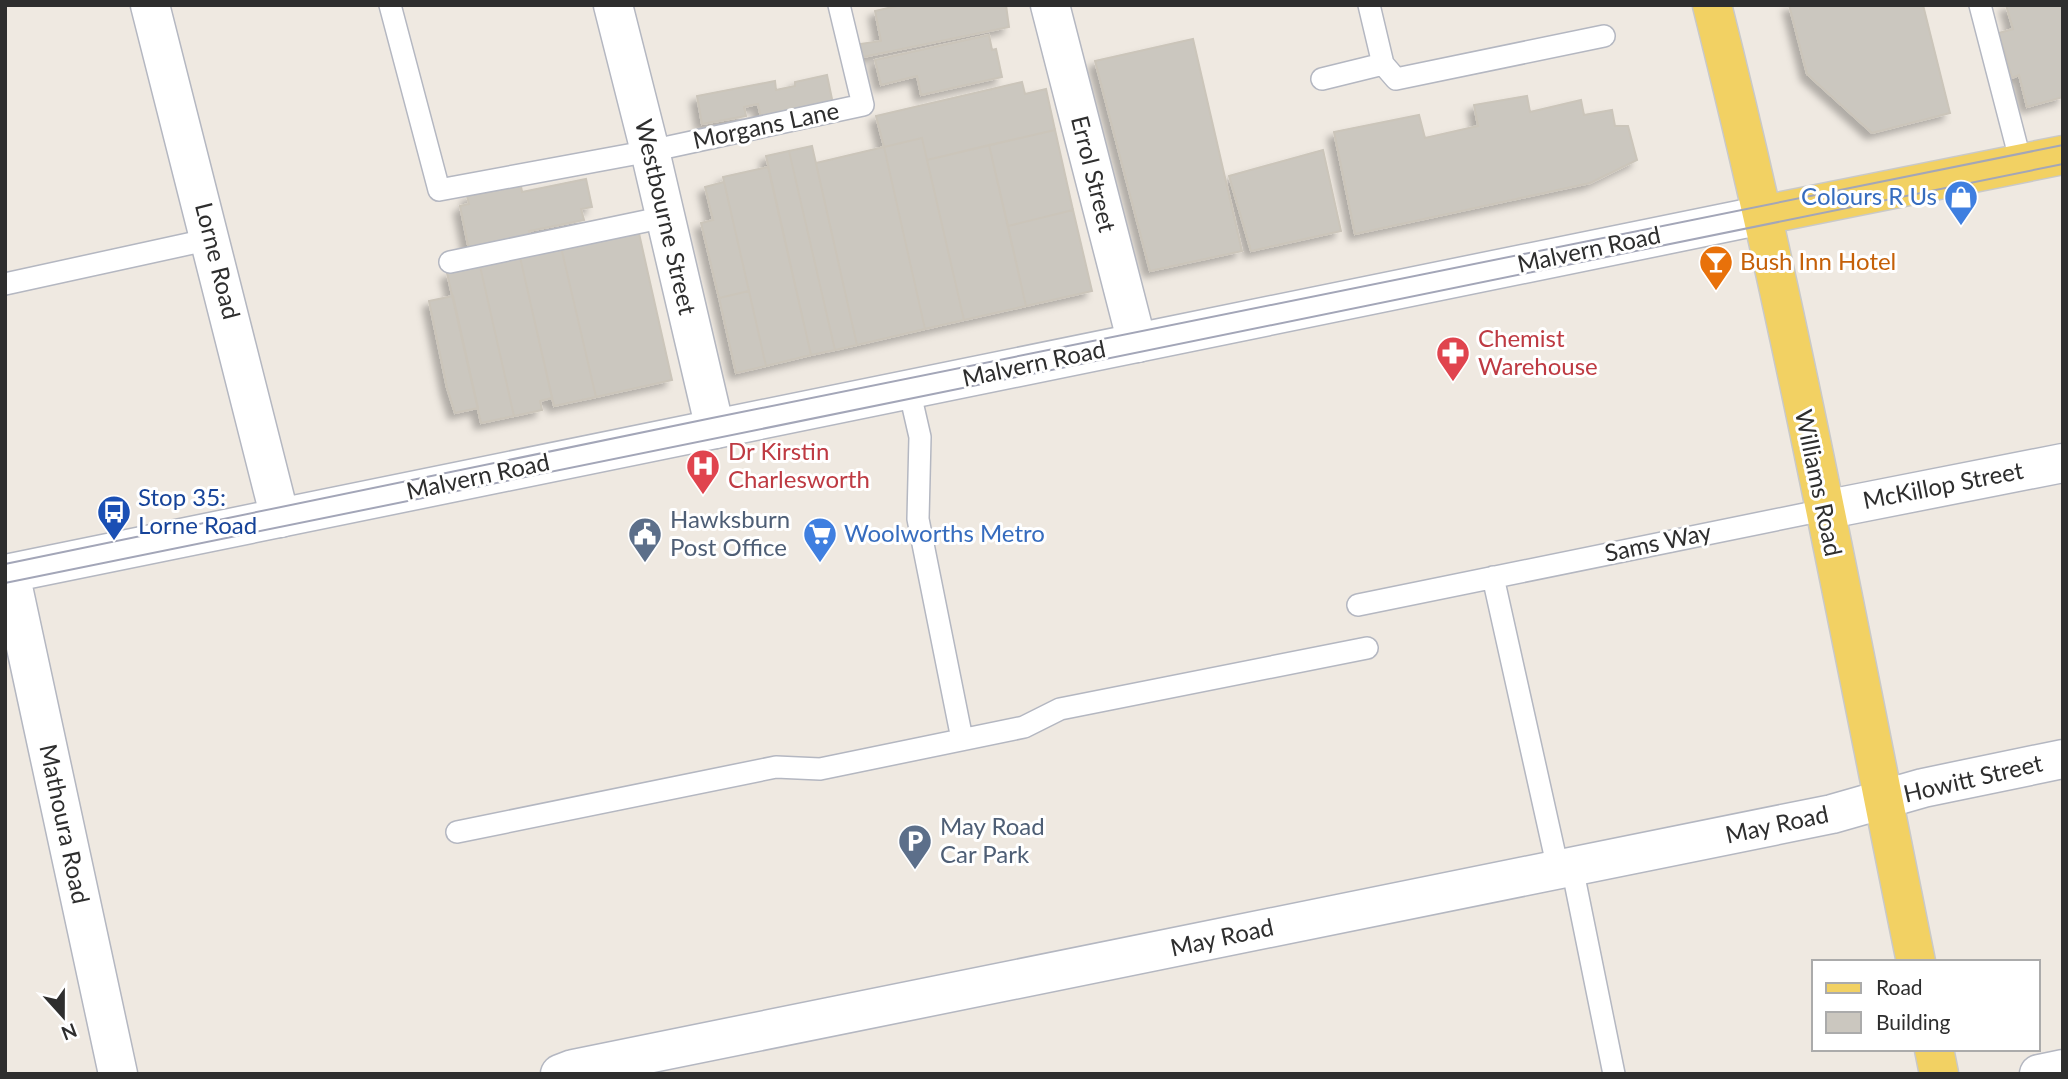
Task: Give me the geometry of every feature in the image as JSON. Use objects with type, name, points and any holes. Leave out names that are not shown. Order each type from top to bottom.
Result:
[{"type":"main road","name":"Williams Road","points":[[1712,5],[1763,215],[1916,960]]},
{"type":"main road","name":"Malvern Road","points":[[1763,215],[2063,155]]},
{"type":"main road","points":[[1934,1051],[1939,1074]]},
{"type":"street","name":"Lorne Road","points":[[150,5],[280,518]]},
{"type":"street","name":"Westbourne Street","points":[[613,5],[715,429]]},
{"type":"street","name":"Errol Street","points":[[1050,5],[1136,343]]},
{"type":"street","name":"Malvern Road","points":[[8,574],[1763,215]]},
{"type":"street","name":"McKillop Street","points":[[1824,510],[2063,463]]},
{"type":"street","name":"Mathoura Road","points":[[8,574],[117,1074]]},
{"type":"street","name":"Howitt Street","points":[[1883,800],[1923,788],[2063,759]]},
{"type":"street","name":"May Road","points":[[560,1074],[573,1069],[1832,814],[1883,800]]},
{"type":"street","points":[[2039,1074],[2063,1069]]},
{"type":"lane","points":[[390,5],[439,190],[650,150]]},
{"type":"lane","name":"Morgans Lane","points":[[650,150],[863,105],[839,5]]},
{"type":"lane","points":[[1368,5],[1383,64],[1396,79],[1604,36]]},
{"type":"lane","points":[[1980,5],[2021,163]]},
{"type":"lane","points":[[1321,79],[1383,64]]},
{"type":"lane","points":[[450,262],[665,217]]},
{"type":"lane","points":[[5,284],[211,239]]},
{"type":"lane","points":[[909,389],[920,437],[918,519],[962,739]]},
{"type":"lane","name":"Sams Way","points":[[1358,605],[1824,510]]},
{"type":"lane","points":[[1493,577],[1614,1074]]},
{"type":"lane","points":[[457,832],[776,767],[820,769],[1024,727],[1060,709],[1367,648]]},
{"type":"building","points":[[901,5],[1006,5],[1009,27],[863,57],[860,44],[881,41],[875,11]]},
{"type":"building","points":[[1789,5],[1923,5],[1950,113],[1872,133],[1807,74]]},
{"type":"building","points":[[2006,5],[2063,5],[2063,97],[2027,107],[2019,75],[2012,78],[1999,33],[2013,29]]},
{"type":"building","points":[[989,35],[992,50],[996,49],[1002,77],[921,95],[917,76],[881,85],[875,60]]},
{"type":"building","points":[[1193,39],[1242,251],[1150,271],[1095,61]]},
{"type":"building","points":[[827,75],[833,104],[761,118],[758,104],[744,107],[746,116],[702,124],[697,96],[775,81],[776,90],[795,86],[795,82]]},
{"type":"building","points":[[1022,82],[1025,94],[1046,89],[1055,130],[927,160],[922,138],[884,147],[876,116]]},
{"type":"building","points":[[1527,96],[1530,112],[1581,100],[1584,115],[1612,110],[1615,126],[1628,126],[1637,160],[1590,183],[1355,234],[1334,132],[1419,115],[1425,138],[1478,126],[1474,105]]},
{"type":"building","points":[[1055,130],[1073,210],[1008,226],[989,145]]},
{"type":"building","points":[[922,138],[964,320],[925,329],[884,147]]},
{"type":"building","points":[[989,145],[1026,306],[964,320],[927,160]]},
{"type":"building","points":[[812,146],[857,345],[835,350],[789,151]]},
{"type":"building","points":[[884,147],[925,329],[857,345],[816,163]]},
{"type":"building","points":[[1323,150],[1341,231],[1251,251],[1229,176]]},
{"type":"building","points":[[789,151],[835,350],[811,355],[766,156]]},
{"type":"building","points":[[768,167],[811,355],[766,366],[723,177]]},
{"type":"building","points":[[586,179],[592,207],[581,209],[584,220],[529,231],[531,238],[469,250],[460,206],[469,204],[467,196],[521,186],[522,192]]},
{"type":"building","points":[[724,182],[749,291],[719,298],[701,223],[713,220],[705,187]]},
{"type":"building","points":[[1073,210],[1092,291],[1026,306],[1008,226]]},
{"type":"building","points":[[638,229],[672,380],[596,397],[561,247]]},
{"type":"building","points":[[561,247],[596,397],[554,406],[520,257]]},
{"type":"building","points":[[520,257],[552,398],[540,401],[542,410],[514,416],[480,266]]},
{"type":"building","points":[[480,266],[514,416],[481,423],[447,273]]},
{"type":"building","points":[[749,291],[766,366],[736,373],[719,298]]},
{"type":"building","points":[[453,296],[478,408],[455,413],[447,388],[429,301]]},
{"type":"tram line","points":[[5,564],[2063,145]]},
{"type":"tram line","points":[[5,583],[2063,164]]},
{"type":"place","name":"Colours R Us","points":[[1961,227]]},
{"type":"place","name":"Bush Inn Hotel","points":[[1716,292]]},
{"type":"place","name":"Chemist Warehouse","points":[[1453,383]]},
{"type":"place","name":"Dr Kirstin Charlesworth","points":[[703,496]]},
{"type":"place","name":"Stop 35: Lorne Road","points":[[114,542]]},
{"type":"place","name":"Hawksburn Post Office","points":[[645,564]]},
{"type":"place","name":"Woolworths Metro","points":[[820,564]]},
{"type":"place","name":"May Road Car Park","points":[[915,871]]}]
